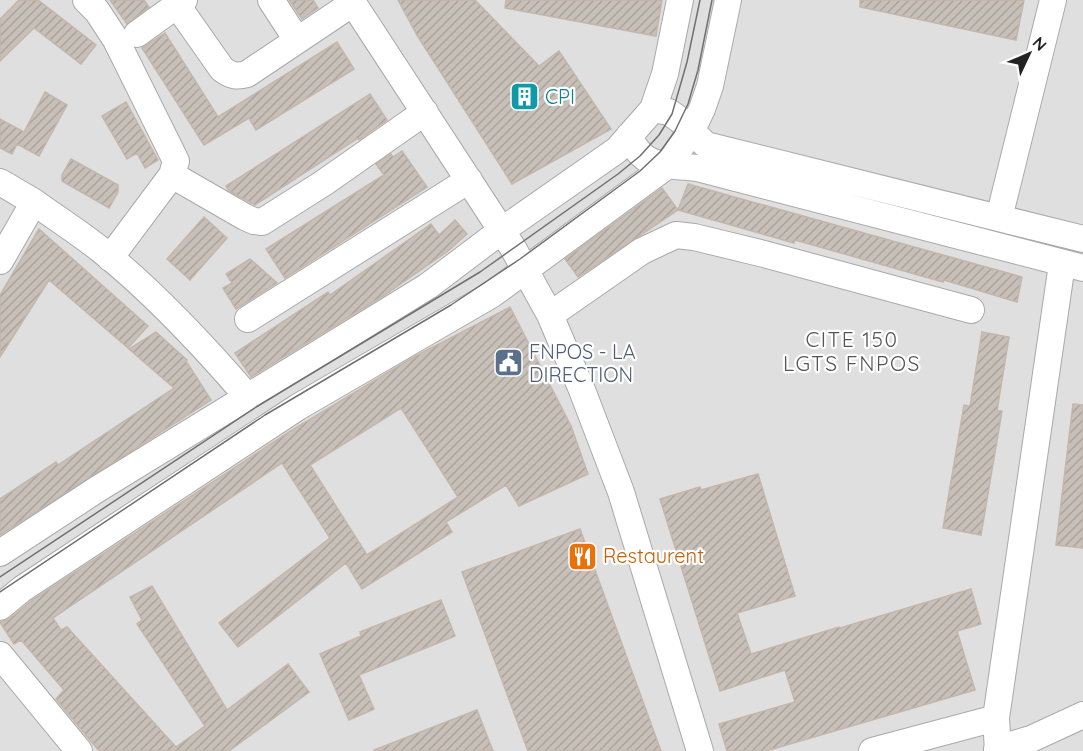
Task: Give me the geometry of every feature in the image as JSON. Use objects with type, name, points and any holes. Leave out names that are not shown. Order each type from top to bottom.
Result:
[{"type":"street","points":[[271,0],[297,40]]},
{"type":"street","points":[[0,554],[96,490],[428,286],[501,231],[617,150],[653,109],[665,74],[680,0]]},
{"type":"street","points":[[0,607],[22,590],[298,407],[491,295],[668,165],[691,132],[710,86],[728,0]]},
{"type":"street","points":[[999,218],[1053,0]]},
{"type":"street","points":[[89,1],[116,40],[175,157],[176,165],[172,175],[110,258]]},
{"type":"street","points":[[137,34],[181,3],[217,64],[233,76],[247,74],[352,2],[526,269],[550,315],[621,492],[700,751]]},
{"type":"street","points":[[653,109],[669,112],[706,145],[1083,239]]},
{"type":"street","points":[[172,175],[245,217],[254,221],[266,221],[425,112]]},
{"type":"street","points":[[629,136],[640,156],[650,162],[697,168],[1072,266],[996,718],[998,750],[1031,739],[1083,715]]},
{"type":"street","points":[[248,320],[469,180]]},
{"type":"street","points":[[0,182],[34,202],[110,258],[186,330],[247,396]]},
{"type":"street","points":[[0,261],[34,202]]},
{"type":"street","points":[[550,315],[642,251],[676,235],[694,237],[764,254],[971,310]]},
{"type":"street","points":[[0,655],[79,751]]},
{"type":"street","points":[[872,751],[996,718]]},
{"type":"shaded area","points":[[0,0],[1083,0],[1083,751],[0,751]]},
{"type":"building","points":[[19,0],[38,0],[96,45],[81,64],[34,28],[0,61],[0,19]]},
{"type":"building","points":[[110,0],[144,0],[149,7],[127,24]]},
{"type":"building","points":[[289,0],[313,0],[318,8],[302,19]]},
{"type":"building","name":"CPI","points":[[398,0],[475,0],[539,66],[559,51],[611,129],[512,184],[417,35]]},
{"type":"building","points":[[506,0],[662,0],[656,36],[505,8]]},
{"type":"building","points":[[860,0],[1024,0],[1016,40],[860,7]]},
{"type":"building","points":[[165,33],[218,117],[337,42],[354,69],[256,130],[249,118],[204,145],[142,48]]},
{"type":"building","points":[[45,92],[67,105],[39,156],[17,144],[12,154],[0,148],[0,119],[24,132]]},
{"type":"building","points":[[370,94],[387,120],[359,140],[358,138],[255,205],[229,191],[226,186]]},
{"type":"building","points":[[126,102],[158,160],[145,168],[137,153],[127,159],[102,116]]},
{"type":"building","points":[[402,151],[427,187],[285,278],[266,249],[384,175],[376,164],[391,154],[393,157]]},
{"type":"building","points":[[71,159],[118,185],[118,192],[109,208],[62,181],[62,175]]},
{"type":"building","points":[[688,184],[1022,277],[1017,302],[944,280],[943,282],[795,240],[794,243],[678,210]]},
{"type":"building","points":[[662,188],[678,210],[578,277],[565,259]]},
{"type":"building","points":[[204,217],[227,238],[190,280],[167,259]]},
{"type":"building","points":[[455,220],[467,234],[448,251],[383,296],[251,377],[235,353],[328,292],[330,295],[431,224],[439,235]]},
{"type":"building","points":[[39,229],[148,326],[128,348],[49,280],[0,357],[0,295]]},
{"type":"building","points":[[250,259],[277,283],[236,309],[223,288],[232,283],[226,274]]},
{"type":"building","points":[[510,307],[571,426],[588,474],[519,506],[506,485],[446,522],[452,532],[362,589],[346,563],[238,647],[219,623],[330,538],[282,463],[53,618],[61,630],[67,627],[176,747],[205,726],[137,624],[142,620],[130,597],[152,586],[227,710],[288,664],[309,692],[229,751],[99,751],[56,699],[64,690],[21,640],[14,644],[0,622],[9,619],[31,601],[289,432],[412,358]],"holes":[[[401,408],[458,497],[367,555],[310,465]]]},
{"type":"building","points":[[156,332],[187,360],[211,400],[0,535],[0,499],[56,462],[58,465],[174,388],[129,349]]},
{"type":"building","points":[[982,332],[1009,337],[997,411],[1002,411],[981,535],[943,528],[964,405],[970,406]]},
{"type":"building","points":[[1073,404],[1083,405],[1083,548],[1056,545]]},
{"type":"building","points":[[758,474],[795,596],[737,613],[751,654],[971,589],[981,624],[957,631],[975,690],[766,751],[727,751],[719,724],[795,702],[785,670],[720,691],[660,499]]},
{"type":"building","points":[[580,529],[661,751],[528,751],[462,572]]},
{"type":"building","points":[[441,600],[455,636],[359,675],[374,709],[349,720],[320,654],[361,636],[360,632]]},
{"type":"building","points":[[477,710],[493,751],[374,750]]},
{"type":"tram line","points":[[0,577],[256,407],[480,272],[640,156],[659,135],[672,114],[687,62],[700,0]]},
{"type":"tram line","points":[[0,592],[265,415],[451,305],[520,259],[640,171],[660,152],[675,131],[688,104],[698,70],[712,0]]},
{"type":"place","name":"CPI","points":[[524,97]]},
{"type":"place","name":"FNPOS - LA DIRECTION","points":[[508,363]]},
{"type":"place","name":"Restaurent","points":[[582,556]]},
{"type":"district","name":"CITE 150 LGTS FNPOS","points":[[852,352]]}]
